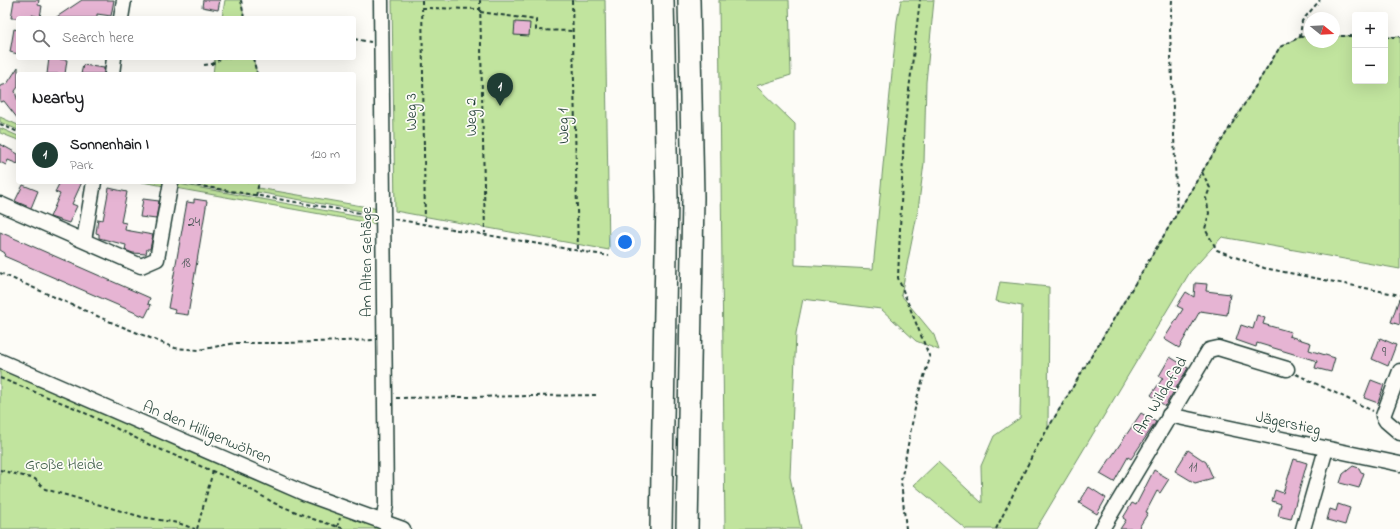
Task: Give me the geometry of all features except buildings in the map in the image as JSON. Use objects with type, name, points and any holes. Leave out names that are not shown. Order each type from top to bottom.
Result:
[{"type":"highway","points":[[661,529],[667,198],[664,0]]},
{"type":"highway","points":[[687,529],[693,197],[689,0]]},
{"type":"street","points":[[121,16],[124,0]]},
{"type":"street","name":"Am Alten Gehäge","points":[[381,0],[386,505],[382,522]]},
{"type":"street","points":[[112,72],[114,60]]},
{"type":"street","points":[[84,240],[94,184]]},
{"type":"street","points":[[0,204],[142,266],[157,259],[171,184]]},
{"type":"street","name":"Am Wildpfad","points":[[1102,529],[1209,350],[1218,348],[1286,369]]},
{"type":"street","name":"An den Hilligenwöhren","points":[[0,361],[306,494],[403,529]]},
{"type":"street","points":[[1400,371],[1383,416],[1386,421],[1400,433]]},
{"type":"street","name":"Jägerstieg","points":[[1169,415],[1400,464]]},
{"type":"street","points":[[1303,529],[1326,449]]},
{"type":"path","points":[[241,0],[244,16]]},
{"type":"path","name":"Weg 3","points":[[422,0],[425,224]]},
{"type":"path","name":"Weg 2","points":[[480,0],[485,233]]},
{"type":"path","name":"Weg 1","points":[[572,0],[578,251]]},
{"type":"path","points":[[906,529],[901,481],[917,398],[930,358],[898,278],[904,131],[920,0]]},
{"type":"path","points":[[1172,0],[1170,29],[1177,215]]},
{"type":"path","points":[[1300,37],[1302,21],[1320,0]]},
{"type":"path","points":[[422,8],[480,10],[536,20],[536,30],[573,31]]},
{"type":"path","points":[[1340,36],[1352,36]]},
{"type":"path","points":[[996,529],[1035,450],[1202,172],[1280,47],[1300,37],[1304,37]]},
{"type":"path","points":[[1388,37],[1400,37]]},
{"type":"path","points":[[356,39],[381,44]]},
{"type":"path","points":[[204,65],[217,60]]},
{"type":"path","points":[[254,60],[256,72]]},
{"type":"path","points":[[0,124],[16,131]]},
{"type":"path","points":[[1202,172],[1210,188],[1206,198],[1209,213],[1205,229],[1217,250],[1264,268],[1400,295]]},
{"type":"path","points":[[256,196],[259,184]]},
{"type":"path","points":[[0,273],[162,344],[182,349],[199,350],[236,343],[286,343],[384,339]]},
{"type":"path","points":[[1286,369],[1383,416]]},
{"type":"path","points":[[0,378],[75,408],[152,446],[234,480],[274,503],[313,519],[345,529]]},
{"type":"path","points":[[385,398],[598,395]]},
{"type":"path","points":[[0,470],[35,479],[45,489],[142,517],[178,523],[196,529],[213,471]]},
{"type":"green space","points":[[225,0],[241,0],[244,16],[222,16]]},
{"type":"green space","points":[[392,0],[605,0],[609,250],[395,211]]},
{"type":"green space","points":[[719,0],[789,0],[791,75],[756,86],[795,124],[795,265],[873,269],[897,21],[901,0],[934,0],[926,82],[924,163],[918,210],[901,295],[934,335],[939,350],[916,341],[881,309],[803,299],[796,333],[790,477],[801,529],[725,529]]},
{"type":"green space","points":[[1340,36],[1352,36],[1352,84],[1388,84],[1388,37],[1400,37],[1400,269],[1222,237],[1190,272],[1036,529],[966,529],[914,485],[938,462],[982,503],[981,466],[994,436],[1020,418],[1022,306],[996,301],[1000,282],[1049,287],[1048,428],[1202,172],[1280,47],[1300,37],[1304,37],[1304,48],[1340,48]]},
{"type":"green space","points":[[215,60],[254,60],[256,72],[213,72]]},
{"type":"green space","points":[[0,117],[16,124],[16,129],[0,122]]},
{"type":"green space","points":[[0,128],[16,135],[16,139],[0,133]]},
{"type":"green space","points":[[153,184],[179,184],[377,220],[376,224]]},
{"type":"green space","points":[[259,184],[258,188],[379,209],[378,214],[257,192],[256,196],[192,185]]},
{"type":"green space","name":"Große Heide","points":[[0,366],[393,529],[0,529]]},
{"type":"place","name":"Sonnenhain I","points":[[500,106]]}]
